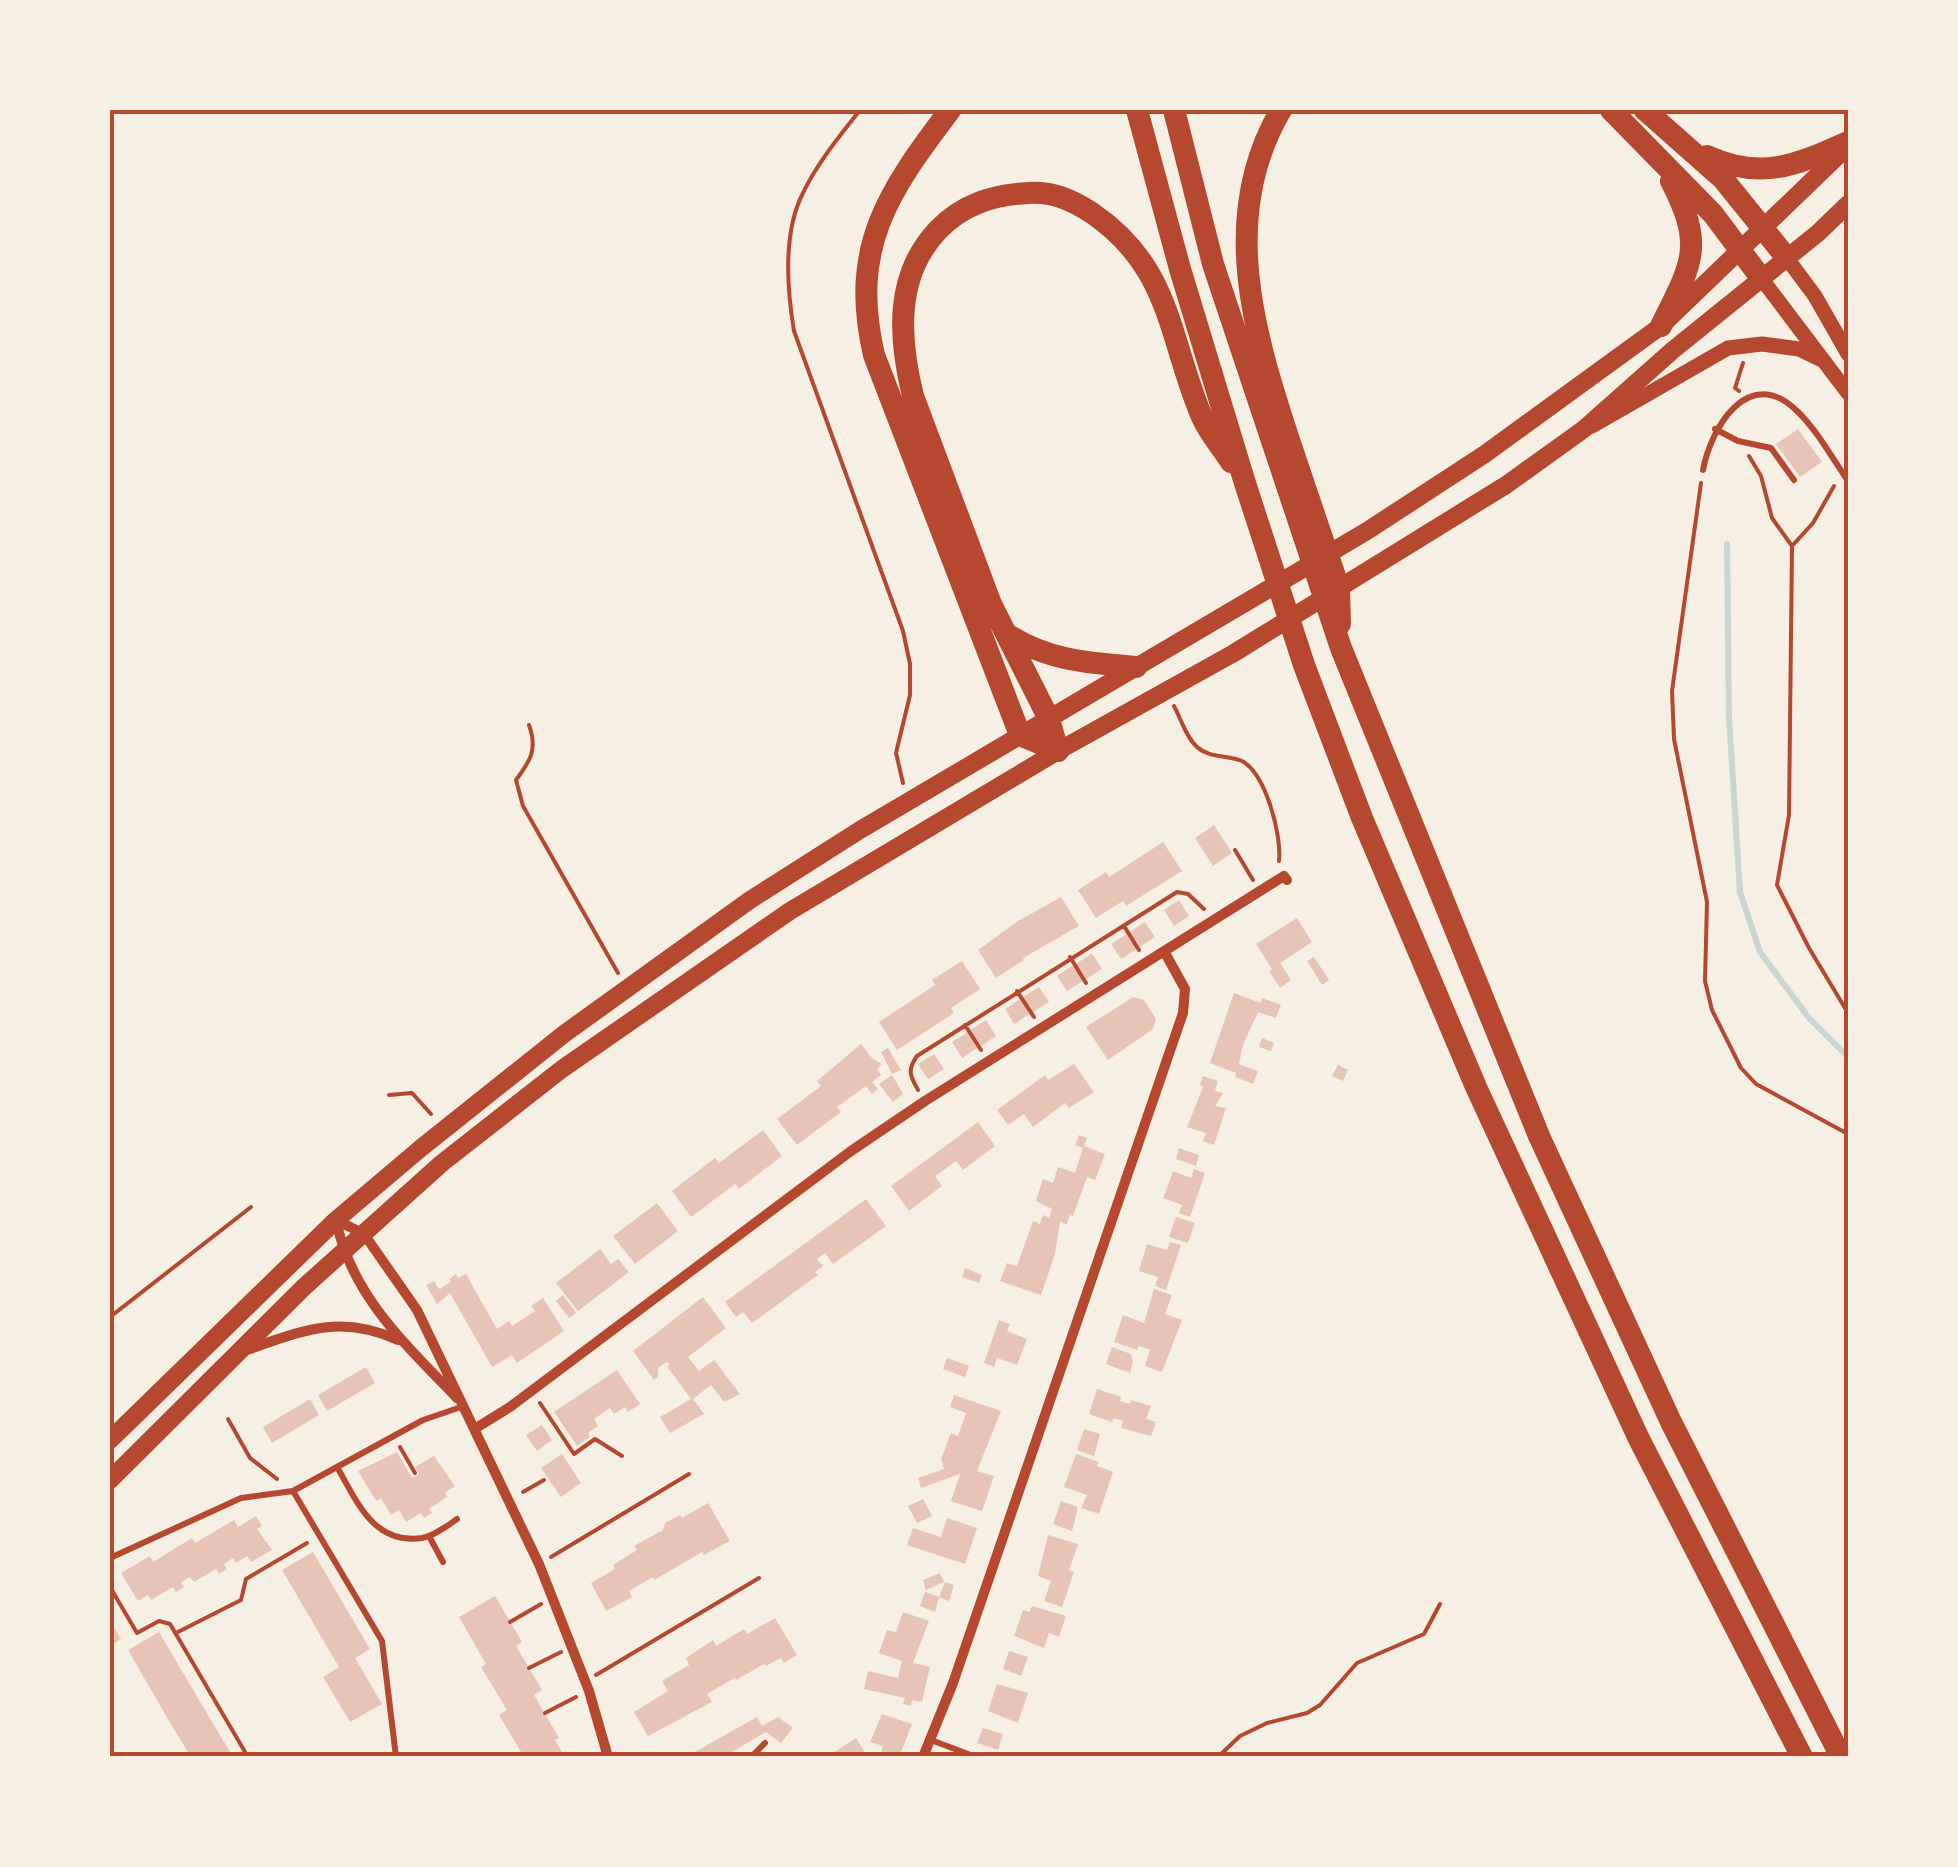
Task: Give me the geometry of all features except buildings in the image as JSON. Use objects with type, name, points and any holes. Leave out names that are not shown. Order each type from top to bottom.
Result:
[{"type":"highway","points":[[950,110],[885,204],[868,261],[867,323],[874,354],[1020,735],[1058,752]]},
{"type":"highway","points":[[1136,110],[1244,480],[1336,750],[1476,1087],[1639,1440],[1802,1757]]},
{"type":"highway","points":[[1174,110],[1213,264],[1341,648],[1539,1136],[1671,1422],[1840,1757]]},
{"type":"highway","points":[[1281,110],[1265,139],[1252,178],[1246,228],[1247,275],[1268,375],[1339,588],[1341,648]]},
{"type":"highway","points":[[1611,110],[1713,214],[1761,278]]},
{"type":"highway","points":[[1645,110],[1723,179],[1786,257]]},
{"type":"highway","points":[[1690,148],[1723,164],[1763,170],[1804,162],[1848,144]]},
{"type":"highway","points":[[1661,160],[1692,228],[1692,246],[1681,286],[1661,326]]},
{"type":"highway","points":[[1058,752],[1049,719],[991,604],[913,396],[905,364],[903,314],[910,273],[919,254],[958,214],[984,199],[1038,192],[1082,206],[1119,235],[1143,261],[1164,299],[1203,420],[1244,480]]},
{"type":"highway","points":[[1010,636],[1031,649],[1064,660],[1136,667]]},
{"type":"main road","points":[[112,1434],[336,1220],[564,1034],[750,900],[907,802],[1367,531],[1486,454],[1661,326],[1848,144]]},
{"type":"main road","points":[[110,1480],[232,1356],[442,1163],[645,1009],[790,912],[1380,566],[1506,485],[1584,429],[1848,204]]},
{"type":"street","points":[[1786,257],[1848,354]]},
{"type":"street","points":[[1761,278],[1848,393]]},
{"type":"street","points":[[1584,429],[1728,348],[1762,344],[1799,349],[1824,361]]},
{"type":"street","points":[[476,1428],[532,1391],[793,1194],[924,1101],[1282,880]]},
{"type":"street","points":[[923,1757],[1183,1012],[1185,990],[1164,951]]},
{"type":"street","points":[[336,1220],[364,1234],[416,1310],[476,1428],[540,1564],[587,1686],[608,1757]]},
{"type":"street","points":[[336,1220],[343,1253],[363,1290],[402,1341],[464,1406]]},
{"type":"street","points":[[232,1356],[296,1332],[331,1325],[356,1325],[402,1341]]},
{"type":"lane","points":[[1702,470],[1715,429],[1733,406],[1745,399],[1771,396],[1796,409],[1848,481]]},
{"type":"lane","points":[[1715,429],[1738,440],[1772,448],[1794,480]]},
{"type":"lane","points":[[110,1558],[242,1498],[292,1492],[423,1420],[464,1406]]},
{"type":"lane","points":[[337,1467],[367,1520],[392,1536],[428,1536],[457,1520]]},
{"type":"lane","points":[[292,1492],[382,1642],[396,1757]]},
{"type":"lane","points":[[428,1536],[443,1562]]},
{"type":"lane","points":[[931,1740],[976,1757]]},
{"type":"lane","points":[[750,1757],[765,1743]]},
{"type":"path","points":[[860,110],[801,195],[790,247],[788,291],[794,330],[906,648],[910,694],[896,752],[907,802]]},
{"type":"path","points":[[1745,399],[1736,388],[1744,359],[1762,344]]},
{"type":"path","points":[[1738,440],[1761,476],[1772,518],[1792,546],[1788,815],[1777,884],[1848,1013]]},
{"type":"path","points":[[1702,470],[1672,690],[1674,738],[1707,902],[1706,981],[1712,1010],[1741,1068],[1756,1084],[1848,1134]]},
{"type":"path","points":[[1792,546],[1813,524],[1842,473]]},
{"type":"path","points":[[1167,691],[1197,747],[1238,760],[1254,772],[1281,843],[1282,880]]},
{"type":"path","points":[[529,725],[534,756],[516,780],[523,806],[627,990]]},
{"type":"path","points":[[1234,850],[1246,869]]},
{"type":"path","points":[[924,1101],[909,1076],[910,1065],[917,1056],[1070,958],[1177,892],[1197,900],[1212,922]]},
{"type":"path","points":[[1124,926],[1137,946]]},
{"type":"path","points":[[1070,958],[1083,978]]},
{"type":"path","points":[[1018,991],[1030,1011]]},
{"type":"path","points":[[1841,998],[1848,1004]]},
{"type":"path","points":[[965,1024],[978,1044]]},
{"type":"path","points":[[389,1095],[412,1093],[445,1128]]},
{"type":"path","points":[[110,1317],[251,1206]]},
{"type":"path","points":[[532,1391],[574,1454],[595,1439],[622,1456]]},
{"type":"path","points":[[228,1419],[250,1458],[292,1492]]},
{"type":"path","points":[[394,1436],[415,1473]]},
{"type":"path","points":[[540,1564],[688,1474]]},
{"type":"path","points":[[510,1499],[544,1480]]},
{"type":"path","points":[[175,1634],[241,1600],[246,1579],[320,1535]]},
{"type":"path","points":[[545,1713],[760,1578]]},
{"type":"path","points":[[111,1591],[137,1633],[158,1621],[170,1624],[248,1757]]},
{"type":"path","points":[[510,1622],[553,1598]]},
{"type":"path","points":[[1218,1757],[1240,1736],[1320,1705],[1357,1663],[1424,1634],[1440,1604]]},
{"type":"path","points":[[529,1668],[573,1647]]},
{"type":"waterway","points":[[1727,544],[1729,717],[1740,892],[1760,952],[1809,1018],[1848,1057]]}]
